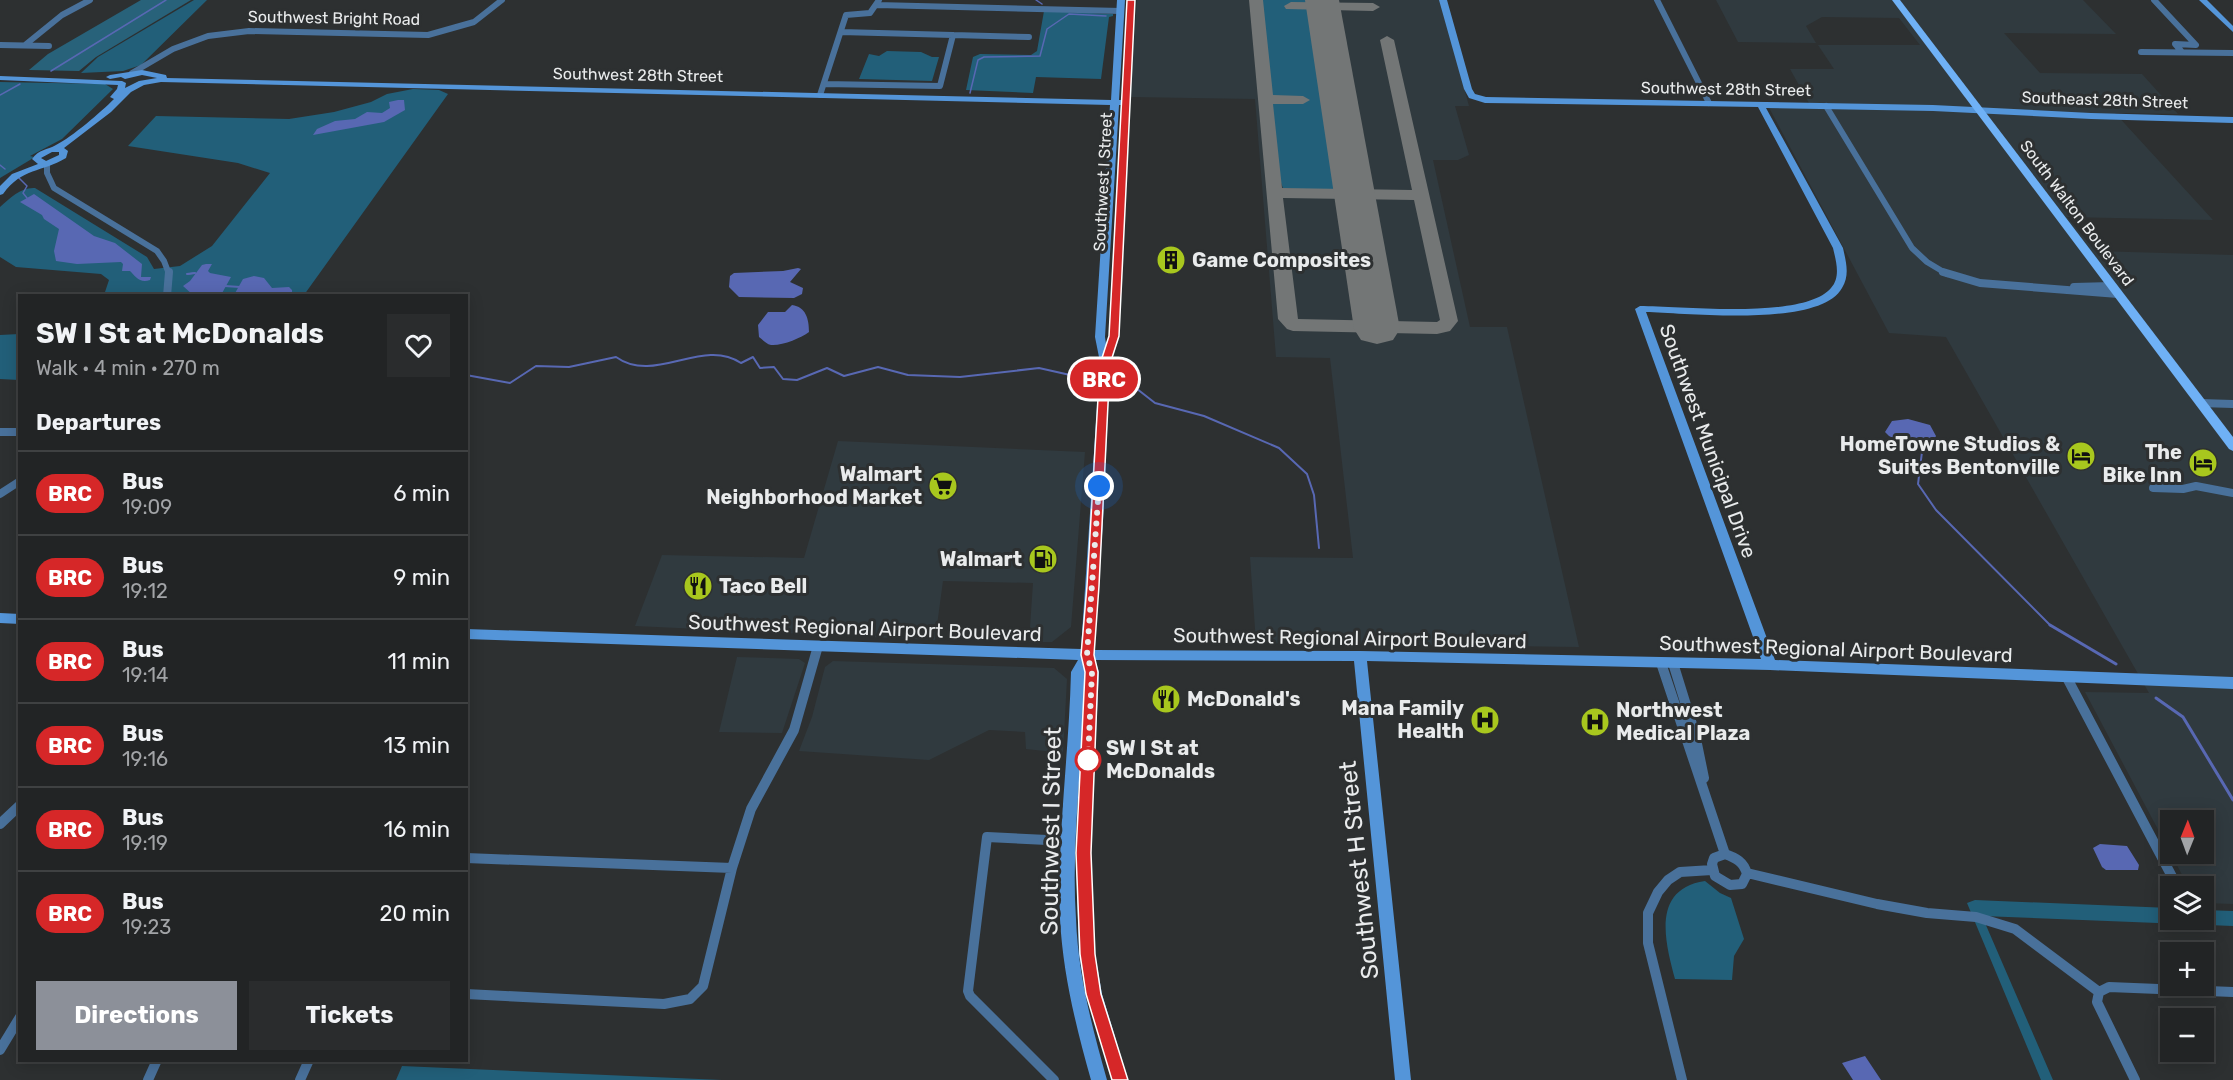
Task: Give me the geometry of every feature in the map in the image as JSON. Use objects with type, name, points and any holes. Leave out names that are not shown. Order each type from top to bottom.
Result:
[{"type":"main road","name":"South Walton Boulevard","points":[[1896,0],[1976,109],[2233,446]]},
{"type":"street","points":[[25,45],[62,15],[90,0]]},
{"type":"street","name":"Southwest Bright Road","points":[[132,73],[190,41],[231,32],[409,35],[443,33],[474,22],[502,0]]},
{"type":"street","name":"Southwest I Street","points":[[1120,1080],[1094,994],[1087,954],[1083,853],[1092,672],[1087,655],[1105,364],[1114,336],[1121,0]]},
{"type":"street","name":"Southwest I Street","points":[[1120,102],[1131,0]]},
{"type":"street","name":"Southwest 28th Street","points":[[1443,0],[1468,89],[1476,98],[1976,109]]},
{"type":"street","points":[[1657,0],[1709,103]]},
{"type":"street","points":[[2154,0],[2196,45],[2175,44],[2182,52]]},
{"type":"street","points":[[2203,0],[2233,30]]},
{"type":"street","points":[[820,95],[846,15],[869,15],[873,13],[878,2],[1121,11]]},
{"type":"street","points":[[841,32],[1029,37]]},
{"type":"street","points":[[824,84],[940,86],[953,35]]},
{"type":"street","points":[[0,45],[49,46]]},
{"type":"street","points":[[2141,52],[2233,54]]},
{"type":"street","name":"Southwest Bright Road","points":[[150,74],[161,57]]},
{"type":"street","name":"Southwest 28th Street","points":[[132,73],[146,72],[178,79]]},
{"type":"street","points":[[0,76],[108,77],[132,73]]},
{"type":"street","points":[[101,113],[100,111],[121,90],[124,77],[132,73]]},
{"type":"street","points":[[0,181],[13,171],[60,153],[86,132],[86,128],[101,113],[108,110],[128,90],[149,79],[150,74]]},
{"type":"street","points":[[0,76],[122,83]]},
{"type":"street","name":"Southwest 28th Street","points":[[122,83],[128,85],[178,79],[1120,102]]},
{"type":"street","name":"Southwest Municipal Drive","points":[[1760,104],[1838,248],[1844,269],[1837,289],[1818,302],[1784,311],[1640,309],[1770,665]]},
{"type":"street","points":[[1826,106],[1905,238],[1924,260],[1944,274],[1975,284],[2115,290]]},
{"type":"street","name":"Southeast 28th Street","points":[[1976,109],[2091,116],[2233,120]]},
{"type":"street","points":[[49,178],[60,153]]},
{"type":"street","points":[[39,161],[47,165],[49,178],[54,188],[156,251],[168,267],[170,278],[167,294]]},
{"type":"street","points":[[0,192],[19,173],[39,161]]},
{"type":"street","points":[[2200,403],[2233,404]]},
{"type":"street","points":[[0,432],[18,432]]},
{"type":"street","points":[[0,494],[18,482]]},
{"type":"street","points":[[2153,488],[2183,489],[2200,494],[2214,491],[2233,493]]},
{"type":"street","points":[[0,618],[18,619]]},
{"type":"street","name":"Southwest Regional Airport Boulevard","points":[[468,634],[1087,655],[1360,656],[1770,665],[2233,683]]},
{"type":"street","points":[[468,994],[664,1004],[677,1004],[692,1000],[703,987],[706,979],[732,868],[758,795],[794,730],[818,646]]},
{"type":"street","name":"Southwest I Street","points":[[1087,655],[1078,672],[1068,841],[1068,919],[1078,1002],[1099,1080]]},
{"type":"street","name":"Southwest H Street","points":[[1360,656],[1403,1080]]},
{"type":"street","points":[[1667,663],[1688,747],[1707,796],[1725,854]]},
{"type":"street","points":[[2066,676],[2172,876]]},
{"type":"street","points":[[0,824],[18,808]]},
{"type":"street","points":[[1054,1080],[970,996],[968,991],[987,837],[1068,841]]},
{"type":"street","points":[[1725,854],[1739,860],[1747,873],[1745,882],[1732,886],[1719,880],[1712,870],[1714,858],[1725,854]]},
{"type":"street","points":[[468,858],[732,868]]},
{"type":"street","points":[[1682,1080],[1648,943],[1648,913],[1658,892],[1668,880],[1680,872],[1712,870]]},
{"type":"street","points":[[1747,873],[1885,906],[1927,913],[1976,917],[1999,923],[2015,929],[2099,992]]},
{"type":"street","points":[[2099,992],[2109,987],[2233,992]]},
{"type":"street","points":[[2099,992],[2097,1002],[2134,1080]]},
{"type":"street","points":[[0,1050],[18,1020]]},
{"type":"street","points":[[147,1080],[157,1062]]},
{"type":"street","points":[[300,1080],[308,1062]]},
{"type":"shaded area","points":[[141,0],[191,0],[96,57],[79,71],[29,70],[48,54]]},
{"type":"shaded area","points":[[194,0],[207,0],[141,65],[123,71],[81,73],[98,57]]},
{"type":"shaded area","points":[[1137,0],[1440,0],[1469,106],[1455,106],[1469,155],[1458,160],[1433,160],[1470,327],[1507,327],[1579,647],[1256,643],[1250,557],[1353,558],[1330,358],[1276,357],[1255,99],[1130,97]]},
{"type":"shaded area","points":[[1260,0],[1315,0],[1343,182],[1341,188],[1319,191],[1283,188],[1277,172]]},
{"type":"shaded area","points":[[1716,0],[2083,0],[2116,34],[2004,33],[2040,73],[2142,74],[2178,114],[2115,113],[2213,220],[2067,217],[2095,251],[2233,255],[2233,904],[2214,903],[2214,876],[2183,876],[2176,864],[2214,864],[2214,810],[2160,810],[2160,833],[2085,692],[2149,693],[1946,337],[1889,333],[1766,102],[1809,103],[1790,69],[1834,69],[1818,45],[1920,45],[1899,18],[1822,17],[1806,26],[1816,43],[1738,42]]},
{"type":"shaded area","points":[[1044,11],[1113,14],[1109,17],[1101,79],[1036,77],[1033,93],[966,90],[973,57],[980,54],[1031,55],[1037,51]]},
{"type":"shaded area","points":[[887,51],[921,52],[932,57],[939,57],[932,81],[859,79],[869,54],[879,56]]},
{"type":"shaded area","points":[[0,82],[105,84],[113,89],[62,139],[30,156],[34,157],[0,178]]},
{"type":"shaded area","points":[[413,89],[439,90],[448,94],[305,294],[105,292],[109,280],[101,274],[16,267],[0,257],[0,207],[20,191],[35,188],[147,257],[154,269],[180,266],[212,246],[270,173],[238,163],[128,146],[156,116],[289,119],[334,112],[371,102],[387,94]]},
{"type":"shaded area","points":[[18,334],[18,380],[0,379],[0,335]]},
{"type":"shaded area","points":[[838,441],[1085,452],[1071,627],[1052,642],[1029,642],[1033,583],[943,581],[935,640],[635,626],[662,555],[804,558]]},
{"type":"shaded area","points":[[737,657],[799,659],[805,663],[782,733],[719,732]]},
{"type":"shaded area","points":[[833,661],[1054,668],[1067,679],[1063,753],[1026,749],[1025,732],[989,730],[929,760],[799,751],[812,717],[825,667]]},
{"type":"shaded area","points":[[1705,881],[1720,893],[1731,898],[1744,939],[1734,956],[1732,980],[1675,979],[1666,934],[1669,906],[1676,894],[1688,886]]},
{"type":"shaded area","points":[[1975,900],[2160,908],[2160,923],[1982,916],[2053,1080],[2041,1080],[1967,903]]},
{"type":"shaded area","points":[[2214,910],[2233,911],[2233,926],[2214,925]]},
{"type":"shaded area","points":[[402,1066],[722,1080],[396,1080]]},
{"type":"water","points":[[404,100],[405,110],[384,122],[313,135],[317,129],[335,121],[355,119],[367,112],[382,113],[390,108],[389,102]]},
{"type":"water","points":[[34,194],[94,236],[115,243],[142,264],[141,277],[151,277],[150,280],[141,280],[130,271],[122,271],[121,262],[77,264],[56,261],[54,251],[59,229],[44,219],[42,215],[20,202]]},
{"type":"water","points":[[212,264],[208,271],[210,273],[231,277],[222,294],[192,294],[183,286],[190,281],[202,265]]},
{"type":"water","points":[[801,269],[790,282],[803,288],[802,294],[794,298],[739,297],[729,287],[730,276],[734,273],[783,271]]},
{"type":"water","points":[[254,276],[264,278],[272,288],[289,287],[292,294],[235,294],[243,279]]},
{"type":"water","points":[[792,305],[801,308],[806,314],[809,332],[791,341],[775,345],[768,344],[759,337],[758,325],[768,312],[785,312]]},
{"type":"water","points":[[1908,419],[1930,425],[1936,436],[1929,450],[1922,452],[1885,432],[1892,421]]},
{"type":"water","points":[[2100,844],[2127,846],[2139,865],[2138,870],[2106,870],[2102,867],[2093,848]]},
{"type":"water","points":[[1865,1056],[1881,1080],[1853,1080],[1842,1063]]},
{"type":"waterway","points":[[51,71],[166,0]]},
{"type":"waterway","points":[[1036,0],[1042,4]]},
{"type":"waterway","points":[[970,93],[978,60],[984,57],[1040,56],[1047,29],[1069,14],[1106,16]]},
{"type":"waterway","points":[[0,95],[20,84]]},
{"type":"waterway","points":[[0,165],[5,169]]},
{"type":"waterway","points":[[19,178],[27,186],[23,193],[27,198]]},
{"type":"waterway","points":[[187,274],[195,273],[188,274]]},
{"type":"waterway","points":[[225,286],[240,287]]},
{"type":"waterway","points":[[468,375],[510,383],[536,366],[569,367],[616,357],[631,364],[646,366],[710,355],[726,356],[741,363],[753,357],[760,368],[774,367],[783,379],[797,380],[827,368],[844,376],[878,367],[908,375],[960,377],[1039,368],[1079,377]]},
{"type":"waterway","points":[[1123,382],[1132,385],[1155,403],[1204,416],[1279,448],[1307,474],[1314,495],[1319,548]]},
{"type":"waterway","points":[[1922,452],[1918,484],[1936,510],[2050,625]]},
{"type":"waterway","points":[[2050,625],[2116,664]]},
{"type":"waterway","points":[[2156,698],[2183,717],[2233,800]]},
{"type":"taxiway","points":[[1256,0],[1266,99]]},
{"type":"taxiway","points":[[1291,6],[1373,7]]},
{"type":"taxiway","points":[[1387,40],[1421,195]]},
{"type":"taxiway","points":[[1266,99],[1303,100]]},
{"type":"taxiway","points":[[1266,99],[1275,193]]},
{"type":"taxiway","points":[[1275,193],[1421,195]]},
{"type":"taxiway","points":[[1275,193],[1287,319],[1293,325],[1444,327],[1449,321],[1421,195]]},
{"type":"runway","points":[[1322,0],[1377,329]]},
{"type":"bus line","name":"BRC","points":[[1120,1080],[1094,994],[1087,954],[1083,853],[1092,672],[1087,655],[1105,364],[1114,336],[1131,0]]},
{"type":"place","name":"Game Composites","points":[[1171,260]]},
{"type":"place","name":"HomeTowne Studios & Suites Bentonville","points":[[2081,456]]},
{"type":"place","name":"The Bike Inn","points":[[2203,463]]},
{"type":"place","name":"Walmart Neighborhood Market","points":[[943,486]]},
{"type":"place","name":"Walmart","points":[[1043,559]]},
{"type":"place","name":"Taco Bell","points":[[698,586]]},
{"type":"place","name":"McDonald's","points":[[1166,699]]},
{"type":"place","name":"Mana Family Health","points":[[1485,720]]},
{"type":"place","name":"Northwest Medical Plaza","points":[[1595,722]]},
{"type":"place","name":"SW I St at McDonalds","points":[[1088,760]]},
{"type":"route","points":[[1088,760],[1092,672],[1087,655],[1099,486]]}]
